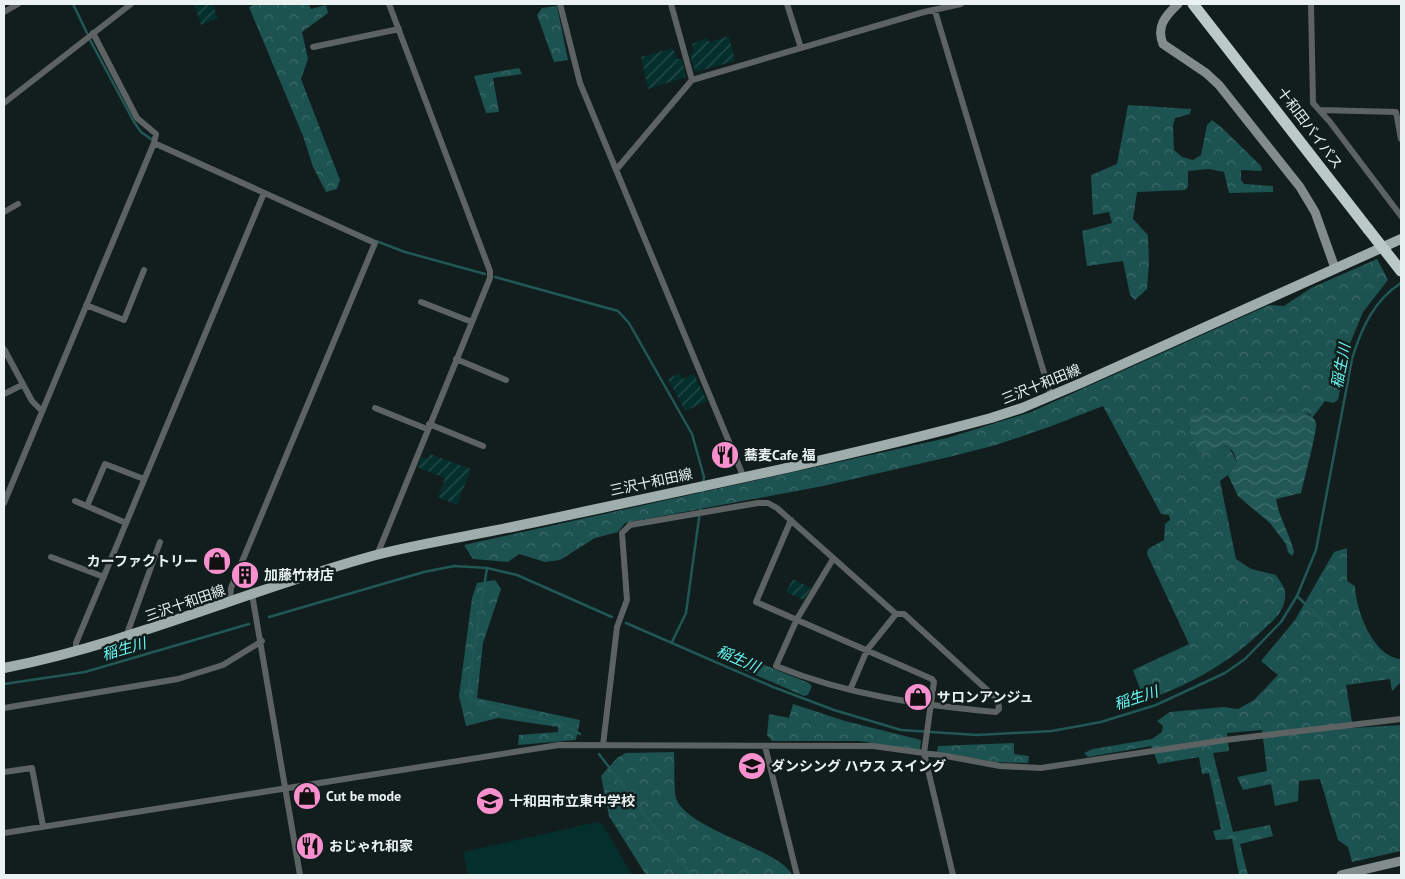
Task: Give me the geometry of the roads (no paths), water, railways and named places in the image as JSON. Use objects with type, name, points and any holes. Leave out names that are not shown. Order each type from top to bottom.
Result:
[{"type":"highway","name":"十和田バイパス","points":[[1193,4],[1401,272]]},
{"type":"main road","name":"三沢十和田線","points":[[4,668],[76,653],[130,637],[230,601],[377,555],[744,478],[962,426],[1022,408],[1401,239]]},
{"type":"street","points":[[4,12],[18,4]]},
{"type":"street","points":[[4,103],[131,4]]},
{"type":"street","points":[[377,555],[490,278],[490,271],[389,4]]},
{"type":"street","points":[[560,4],[580,83],[744,478]]},
{"type":"street","points":[[671,4],[692,80]]},
{"type":"street","points":[[787,4],[801,48]]},
{"type":"street","points":[[616,170],[692,80],[961,4]]},
{"type":"street","points":[[1178,4],[1162,23],[1159,31],[1163,44],[1206,73],[1219,85],[1300,186],[1315,212],[1335,268]]},
{"type":"street","points":[[1311,4],[1313,103],[1401,216]]},
{"type":"street","points":[[936,11],[1051,396]]},
{"type":"street","points":[[313,47],[398,29]]},
{"type":"street","points":[[4,503],[154,144],[156,134],[137,118],[94,33]]},
{"type":"street","points":[[1320,110],[1396,112],[1401,139]]},
{"type":"street","points":[[154,144],[375,243],[231,588],[230,601]]},
{"type":"street","points":[[76,653],[76,643],[264,193]]},
{"type":"street","points":[[4,212],[18,204]]},
{"type":"street","points":[[86,305],[124,320],[144,270]]},
{"type":"street","points":[[421,302],[472,322]]},
{"type":"street","points":[[4,349],[32,401],[42,410]]},
{"type":"street","points":[[456,359],[506,380]]},
{"type":"street","points":[[4,394],[22,384]]},
{"type":"street","points":[[375,408],[483,446]]},
{"type":"street","points":[[87,506],[105,464],[144,479]]},
{"type":"street","points":[[75,501],[126,523]]},
{"type":"street","points":[[603,745],[617,628],[627,600],[622,533],[626,528],[758,503],[768,503],[791,520],[833,560],[896,614],[904,614],[998,700],[1000,705],[996,712],[929,706],[890,700],[805,678],[776,666],[797,619],[833,560]]},
{"type":"street","points":[[791,520],[756,602],[932,679],[934,682],[929,706],[924,753],[953,875]]},
{"type":"street","points":[[130,637],[128,631],[160,542]]},
{"type":"street","points":[[51,557],[104,577]]},
{"type":"street","points":[[252,594],[262,641],[284,787],[300,875]]},
{"type":"street","points":[[850,690],[867,650],[896,614]]},
{"type":"street","points":[[4,708],[178,679],[223,665],[262,641]]},
{"type":"street","points":[[4,832],[541,747],[603,745],[873,746],[1000,766],[1041,768],[1225,740],[1401,719]]},
{"type":"street","points":[[765,746],[797,875]]},
{"type":"street","points":[[4,772],[32,768],[43,826]]},
{"type":"street","points":[[1342,875],[1401,861]]},
{"type":"water","points":[[1301,412],[1312,417],[1316,427],[1301,493],[1276,499],[1294,552],[1292,556],[1288,552],[1286,544],[1270,523],[1238,496],[1228,475],[1237,462],[1231,449],[1223,446],[1203,455],[1199,452],[1189,424],[1193,415],[1201,414]]},
{"type":"waterway","points":[[73,4],[87,33]]},
{"type":"waterway","points":[[90,40],[134,122],[141,132],[151,139]]},
{"type":"waterway","points":[[376,241],[405,252],[485,274]]},
{"type":"waterway","points":[[495,277],[618,311],[629,323],[692,434],[704,477],[703,484]]},
{"type":"waterway","name":"稲生川","points":[[626,623],[773,687],[834,710],[901,730],[977,735],[1052,731],[1101,722],[1156,705],[1225,673],[1245,659],[1281,622],[1297,596],[1316,550],[1352,359],[1364,326],[1370,316],[1383,298],[1401,283]]},
{"type":"waterway","points":[[672,642],[686,613],[703,489]]},
{"type":"waterway","name":"稲生川","points":[[269,617],[424,572],[454,566],[487,568],[517,575],[612,617]]},
{"type":"waterway","points":[[487,568],[467,696],[480,704],[563,724],[580,734]]},
{"type":"waterway","points":[[1297,596],[1364,661],[1385,672],[1401,669]]},
{"type":"waterway","name":"稲生川","points":[[4,684],[85,672],[249,624]]},
{"type":"waterway","points":[[599,754],[691,875]]},
{"type":"place","name":"蕎麦Cafe 福","points":[[725,455]]},
{"type":"place","name":"カーファクトリー","points":[[217,561]]},
{"type":"place","name":"加藤竹材店","points":[[245,575]]},
{"type":"place","name":"サロンアンジュ","points":[[918,697]]},
{"type":"place","name":"ダンシング ハウス スイング","points":[[752,766]]},
{"type":"place","name":"Cut be mode","points":[[307,796]]},
{"type":"place","name":"十和田市立東中学校","points":[[490,801]]},
{"type":"place","name":"おじゃれ和家","points":[[310,846]]}]
